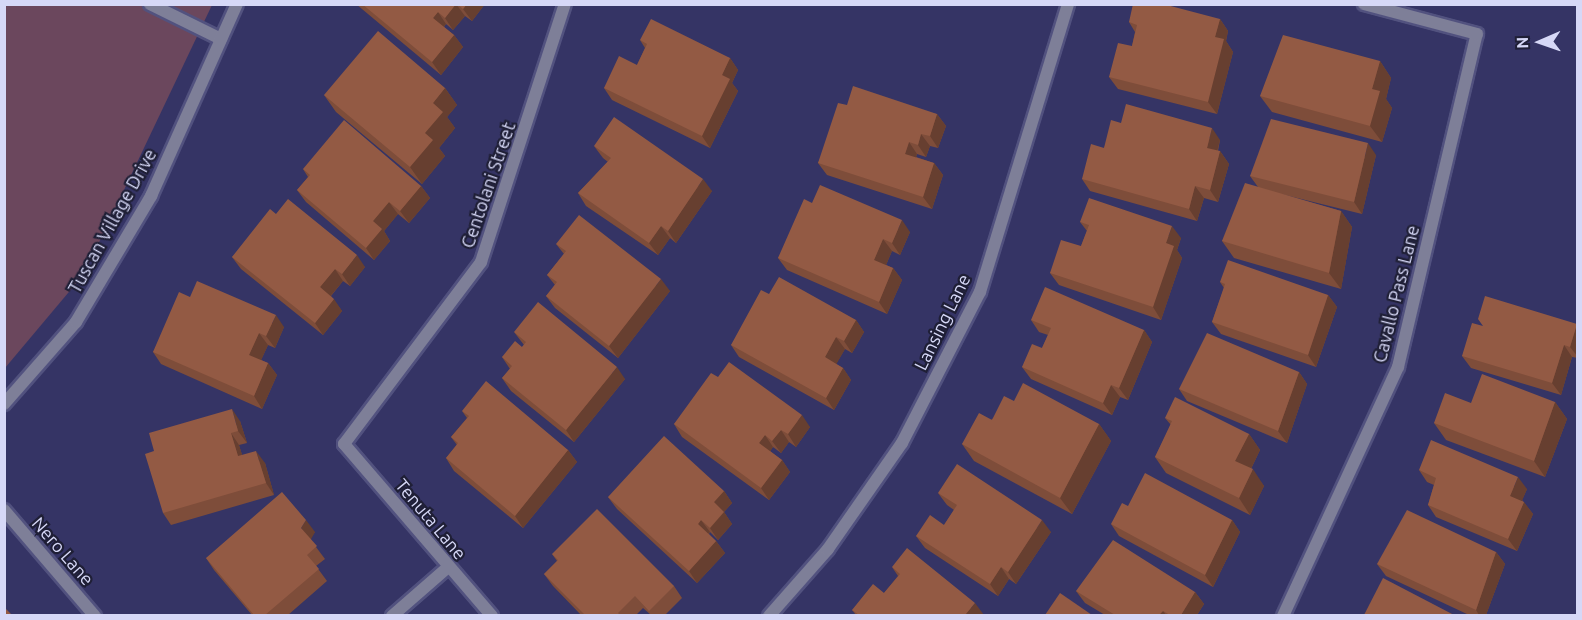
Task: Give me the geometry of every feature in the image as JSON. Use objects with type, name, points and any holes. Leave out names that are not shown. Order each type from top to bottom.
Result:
[{"type":"street","points":[[150,4],[222,39]]},
{"type":"street","name":"Tuscan Village Drive","points":[[4,404],[76,322],[151,196],[237,4]]},
{"type":"street","name":"Centolani Street","points":[[344,444],[481,262],[565,4]]},
{"type":"street","name":"Lansing Lane","points":[[769,615],[828,549],[902,443],[980,292],[1068,4]]},
{"type":"street","name":"Cavallo Pass Lane","points":[[1283,615],[1299,590],[1398,366],[1477,34],[1364,4]]},
{"type":"street","name":"Tenuta Lane","points":[[344,444],[447,568],[492,615]]},
{"type":"street","name":"Nero Lane","points":[[4,510],[95,615]]},
{"type":"street","points":[[392,615],[447,568]]},
{"type":"shaded area","points":[[5,5],[212,5],[84,274],[5,368]]},
{"type":"building","points":[[362,4],[456,4],[445,18],[438,12],[433,18],[454,35],[432,62]]},
{"type":"building","points":[[457,4],[467,4],[463,9]]},
{"type":"building","points":[[1133,4],[1163,4],[1220,19],[1215,37],[1224,39],[1208,102],[1109,77],[1118,43],[1132,46],[1137,25],[1129,22]]},
{"type":"building","points":[[651,19],[730,58],[722,75],[730,79],[702,136],[604,88],[619,56],[637,65],[647,44],[640,40]]},
{"type":"building","points":[[378,31],[445,88],[433,103],[443,112],[425,133],[433,140],[410,167],[324,95]]},
{"type":"building","points":[[1283,35],[1380,61],[1372,89],[1380,91],[1370,126],[1260,96]]},
{"type":"building","points":[[853,86],[937,114],[930,136],[921,134],[918,145],[909,142],[905,154],[934,163],[923,197],[818,163],[838,103],[847,105]]},
{"type":"building","points":[[1126,104],[1212,128],[1207,148],[1220,151],[1210,190],[1195,186],[1189,209],[1082,179],[1091,144],[1104,148],[1111,120],[1121,123]]},
{"type":"building","points":[[614,117],[703,179],[668,231],[661,226],[649,243],[578,193],[611,158],[594,146]]},
{"type":"building","points":[[1271,119],[1368,143],[1354,202],[1250,176]]},
{"type":"building","points":[[344,120],[421,186],[400,211],[389,202],[373,221],[382,229],[366,248],[297,190],[310,175],[303,169]]},
{"type":"building","points":[[1245,183],[1341,211],[1329,273],[1222,241]]},
{"type":"building","points":[[820,185],[902,220],[892,243],[883,239],[874,260],[893,268],[879,302],[778,258],[804,199],[812,203]]},
{"type":"building","points":[[1089,198],[1172,226],[1166,243],[1174,246],[1153,307],[1050,273],[1061,240],[1081,246],[1089,225],[1080,222]]},
{"type":"building","points":[[288,199],[357,255],[342,274],[335,269],[320,287],[334,299],[315,323],[232,257],[270,209],[276,214]]},
{"type":"building","points":[[579,215],[661,279],[609,346],[546,296],[557,282],[547,275],[566,251],[556,244]]},
{"type":"building","points":[[1228,260],[1328,295],[1308,355],[1212,322],[1225,284],[1220,282]]},
{"type":"building","points":[[779,277],[856,320],[844,341],[836,337],[825,357],[843,368],[826,398],[731,345],[761,290],[769,294]]},
{"type":"building","points":[[197,281],[276,315],[266,336],[259,333],[249,355],[268,363],[254,396],[153,352],[179,292],[190,297]]},
{"type":"building","points":[[1045,287],[1144,330],[1119,388],[1111,385],[1103,403],[1022,367],[1032,344],[1042,348],[1051,328],[1031,320]]},
{"type":"building","points":[[1485,296],[1577,324],[1570,347],[1564,345],[1552,383],[1462,356],[1472,323],[1483,326],[1478,319]]},
{"type":"building","points":[[538,302],[617,367],[566,430],[502,378],[512,366],[502,357],[515,341],[522,347],[526,342],[514,332]]},
{"type":"building","points":[[1207,333],[1299,372],[1278,431],[1179,389]]},
{"type":"building","points":[[729,362],[802,415],[788,434],[781,430],[772,441],[765,435],[759,443],[782,460],[761,488],[674,424],[711,373],[718,377]]},
{"type":"building","points":[[1482,374],[1555,402],[1534,461],[1434,423],[1445,393],[1471,403]]},
{"type":"building","points":[[486,381],[568,450],[515,516],[446,458],[458,443],[451,437],[469,416],[462,411]]},
{"type":"building","points":[[1023,383],[1099,424],[1060,498],[962,444],[979,413],[992,420],[1004,396],[1014,401]]},
{"type":"building","points":[[1175,397],[1249,434],[1235,461],[1253,469],[1239,498],[1155,457],[1172,421],[1165,418]]},
{"type":"building","points":[[232,409],[238,431],[231,433],[238,456],[256,451],[266,483],[163,513],[145,454],[154,451],[149,433]]},
{"type":"building","points":[[664,436],[724,491],[714,502],[724,512],[710,528],[701,520],[698,524],[716,541],[689,571],[608,497]]},
{"type":"building","points":[[1431,440],[1518,477],[1510,496],[1524,502],[1508,539],[1428,505],[1436,478],[1419,470]]},
{"type":"building","points":[[957,464],[1042,520],[1008,572],[1001,567],[990,584],[916,536],[930,515],[944,525],[957,505],[938,493]]},
{"type":"building","points":[[1145,473],[1232,520],[1205,575],[1111,524],[1122,503],[1128,506]]},
{"type":"building","points":[[282,492],[306,520],[301,528],[317,546],[307,555],[319,569],[265,615],[254,615],[206,558]]},
{"type":"building","points":[[597,509],[674,586],[649,611],[635,596],[618,613],[620,615],[585,615],[544,574],[558,560],[552,554]]},
{"type":"building","points":[[1407,510],[1496,552],[1476,610],[1377,564]]},
{"type":"building","points":[[1113,540],[1195,592],[1181,615],[1170,615],[1163,611],[1159,615],[1115,615],[1076,591]]},
{"type":"building","points":[[907,548],[975,603],[965,615],[859,615],[852,610],[873,584],[884,593],[900,574],[892,567]]},
{"type":"building","points":[[1383,578],[1454,615],[1364,615]]},
{"type":"building","points":[[1060,593],[1092,615],[1045,615]]},
{"type":"building","points":[[4,607],[12,615],[4,615]]}]
